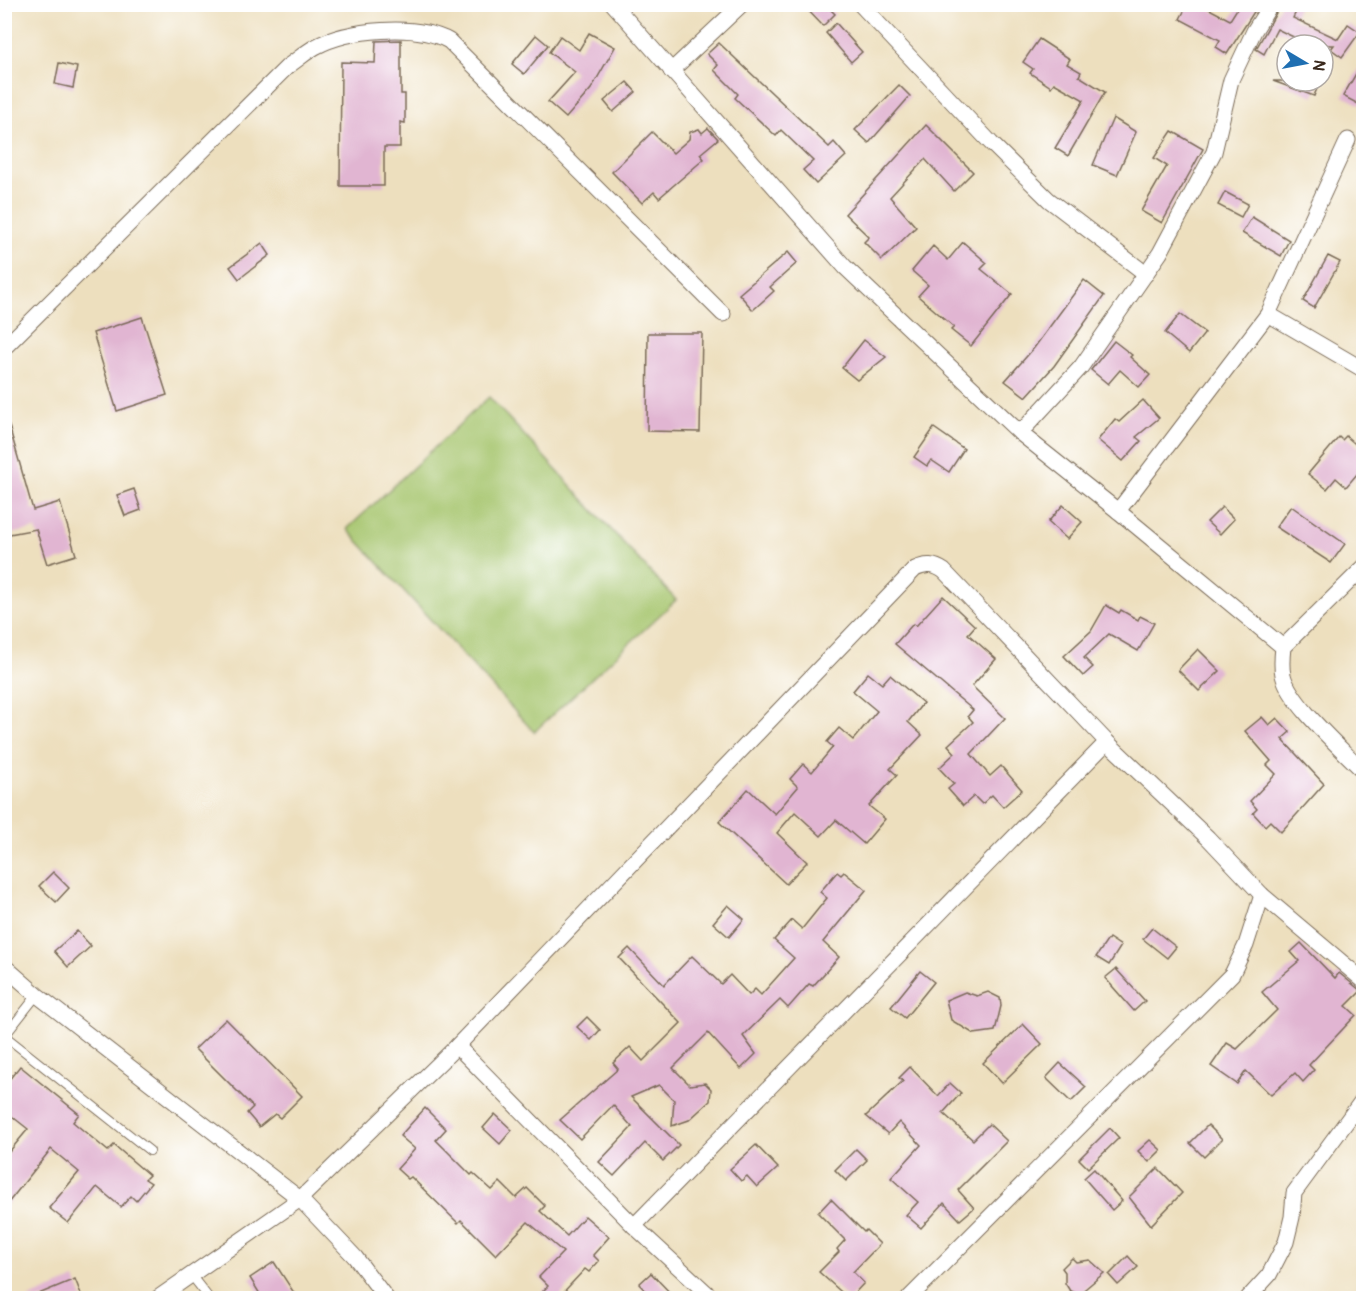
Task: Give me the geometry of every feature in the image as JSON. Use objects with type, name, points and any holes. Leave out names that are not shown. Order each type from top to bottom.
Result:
[{"type":"street","points":[[613,4],[845,267],[1020,433],[1283,647]]},
{"type":"street","points":[[671,71],[742,4]]},
{"type":"street","points":[[860,4],[991,143],[1049,200],[1146,274]]},
{"type":"street","points":[[1020,433],[1081,367],[1146,274],[1214,152],[1231,80],[1254,32],[1271,4]]},
{"type":"street","points":[[4,348],[288,66],[317,46],[355,35],[389,30],[423,30],[449,41],[723,314]]},
{"type":"street","points":[[1118,511],[1268,314],[1348,140]]},
{"type":"street","points":[[1268,314],[1364,370]]},
{"type":"street","points":[[159,1299],[300,1199],[457,1046],[906,578],[922,566],[938,567],[944,571],[1107,742],[1208,838],[1262,895],[1364,981]]},
{"type":"street","points":[[1364,567],[1283,647],[1283,674],[1294,698],[1364,772]]},
{"type":"street","points":[[634,1226],[1107,742]]},
{"type":"street","points":[[909,1299],[1232,974],[1246,945],[1262,895]]},
{"type":"street","points":[[4,966],[37,995],[300,1199],[355,1257],[386,1299]]},
{"type":"street","points":[[457,1046],[634,1226],[712,1299]]},
{"type":"street","points":[[1248,1299],[1269,1275],[1286,1242],[1292,1217],[1294,1193],[1364,1098]]},
{"type":"lane","points":[[37,995],[5,1036],[150,1151]]},
{"type":"lane","points":[[191,1275],[209,1299]]},
{"type":"green space","points":[[489,397],[676,600],[534,732],[347,529]]},
{"type":"building","points":[[802,4],[825,4],[835,14],[823,26]]},
{"type":"building","points":[[1188,4],[1200,4],[1230,20],[1240,4],[1259,4],[1227,54],[1216,47],[1220,40],[1180,19]]},
{"type":"building","points":[[1281,4],[1300,4],[1293,18],[1325,33],[1285,33],[1277,29],[1264,54],[1256,49]]},
{"type":"building","points":[[836,23],[862,52],[851,62],[826,33]]},
{"type":"building","points":[[1348,24],[1360,32],[1342,57],[1335,52],[1335,38],[1338,39]]},
{"type":"building","points":[[589,33],[615,47],[591,89],[566,118],[548,102],[575,72],[549,52],[560,36],[579,50]]},
{"type":"building","points":[[536,35],[548,45],[524,74],[512,64]]},
{"type":"building","points":[[1039,39],[1070,59],[1067,64],[1081,72],[1079,76],[1105,92],[1068,156],[1055,148],[1084,100],[1054,83],[1051,87],[1030,73],[1033,69],[1023,62]]},
{"type":"building","points":[[401,40],[401,94],[405,94],[405,123],[400,122],[400,147],[384,147],[384,186],[340,186],[341,62],[375,63],[376,41]]},
{"type":"building","points":[[719,43],[829,147],[834,142],[846,156],[816,184],[803,170],[813,161],[781,130],[776,136],[735,98],[738,94],[714,70],[718,65],[707,54]]},
{"type":"building","points":[[1364,60],[1364,107],[1343,96]]},
{"type":"building","points":[[59,63],[77,67],[73,88],[55,84]]},
{"type":"building","points":[[627,82],[636,92],[613,112],[604,101]]},
{"type":"building","points":[[899,85],[910,96],[869,143],[855,130]]},
{"type":"building","points":[[1113,118],[1136,132],[1117,175],[1093,165]]},
{"type":"building","points":[[926,125],[973,172],[954,191],[925,159],[890,197],[916,227],[882,260],[864,242],[869,237],[845,214]]},
{"type":"building","points":[[708,128],[718,139],[700,154],[704,159],[659,198],[654,192],[642,203],[612,172],[652,132],[673,153],[689,139],[690,132],[699,129],[702,133]]},
{"type":"building","points":[[1172,131],[1203,149],[1162,223],[1141,211],[1167,166],[1154,158]]},
{"type":"building","points":[[1225,192],[1248,204],[1241,217],[1218,205]]},
{"type":"building","points":[[1252,217],[1289,240],[1281,256],[1242,233]]},
{"type":"building","points":[[963,242],[987,263],[981,269],[1012,294],[971,346],[951,330],[954,327],[918,296],[928,285],[912,271],[933,246],[948,260]]},
{"type":"building","points":[[262,243],[270,255],[239,279],[230,267]]},
{"type":"building","points":[[788,252],[797,263],[770,287],[774,291],[753,310],[739,294]]},
{"type":"building","points":[[1328,256],[1340,262],[1314,308],[1303,301]]},
{"type":"building","points":[[1084,280],[1104,296],[1054,366],[1026,397],[1005,381],[1034,348]]},
{"type":"building","points":[[1180,314],[1205,333],[1189,353],[1165,333]]},
{"type":"building","points":[[142,317],[167,395],[117,411],[93,333]]},
{"type":"building","points":[[648,333],[702,333],[700,432],[647,431]]},
{"type":"building","points":[[864,340],[886,357],[857,380],[842,368]]},
{"type":"building","points":[[1114,341],[1132,355],[1130,357],[1150,375],[1139,387],[1120,370],[1108,384],[1091,370]]},
{"type":"building","points":[[1143,400],[1159,418],[1136,437],[1141,441],[1123,461],[1098,440],[1115,419],[1119,422]]},
{"type":"building","points":[[9,426],[33,510],[60,502],[76,555],[47,564],[36,529],[4,535],[4,427]]},
{"type":"building","points":[[934,428],[964,449],[949,472],[931,460],[927,466],[914,457]]},
{"type":"building","points":[[1346,436],[1361,449],[1357,454],[1364,460],[1364,466],[1346,487],[1336,478],[1327,489],[1308,474],[1339,437],[1342,440]]},
{"type":"building","points":[[134,489],[141,510],[125,516],[117,495]]},
{"type":"building","points":[[1063,505],[1082,522],[1067,539],[1048,522]]},
{"type":"building","points":[[1291,506],[1345,544],[1331,563],[1276,527]]},
{"type":"building","points":[[1222,507],[1234,519],[1220,534],[1207,522]]},
{"type":"building","points":[[943,596],[975,626],[968,634],[996,659],[972,686],[1005,718],[971,754],[990,776],[1001,766],[1022,790],[1003,807],[992,795],[982,804],[974,796],[963,806],[948,789],[954,784],[939,768],[955,753],[948,745],[973,722],[968,716],[973,710],[895,644],[913,624],[916,626]]},
{"type":"building","points":[[1106,605],[1119,613],[1121,610],[1138,620],[1140,616],[1154,623],[1138,651],[1109,634],[1084,658],[1093,667],[1083,676],[1064,656],[1091,631]]},
{"type":"building","points":[[1198,649],[1220,671],[1199,691],[1178,670]]},
{"type":"building","points":[[868,673],[882,684],[890,675],[923,703],[908,722],[922,735],[890,769],[897,775],[869,806],[885,819],[864,844],[836,820],[821,836],[795,812],[777,833],[807,862],[786,884],[719,822],[748,789],[775,814],[798,787],[790,779],[803,764],[812,772],[833,747],[827,742],[839,728],[853,740],[877,711],[853,691]]},
{"type":"building","points":[[1262,717],[1269,725],[1277,718],[1290,732],[1282,739],[1324,784],[1281,832],[1270,821],[1265,826],[1253,813],[1257,809],[1250,801],[1276,774],[1267,765],[1271,761],[1245,731]]},
{"type":"building","points":[[53,872],[69,888],[56,902],[39,886]]},
{"type":"building","points":[[837,872],[841,875],[844,872],[866,890],[823,942],[839,957],[813,986],[809,984],[788,1008],[780,1000],[743,1036],[756,1054],[741,1069],[708,1033],[673,1068],[690,1085],[705,1083],[711,1089],[710,1101],[689,1120],[672,1126],[674,1100],[659,1085],[631,1097],[679,1145],[663,1161],[645,1143],[614,1176],[599,1162],[632,1127],[613,1105],[580,1139],[560,1120],[618,1069],[613,1063],[630,1047],[643,1061],[681,1023],[619,958],[629,948],[664,985],[692,956],[721,984],[730,975],[749,995],[755,989],[761,995],[794,958],[774,940],[792,920],[802,929],[827,898],[820,892]]},
{"type":"building","points":[[728,905],[744,919],[729,937],[713,923]]},
{"type":"building","points":[[1152,928],[1176,947],[1167,958],[1143,939]]},
{"type":"building","points":[[77,931],[91,946],[68,967],[54,951]]},
{"type":"building","points":[[1109,938],[1121,946],[1109,965],[1096,957]]},
{"type":"building","points":[[1301,943],[1335,978],[1339,973],[1361,991],[1346,1006],[1356,1015],[1309,1065],[1314,1070],[1303,1082],[1295,1073],[1271,1095],[1246,1071],[1237,1084],[1211,1066],[1227,1043],[1237,1049],[1277,1010],[1262,992],[1299,961],[1291,952]]},
{"type":"building","points":[[1116,969],[1145,1001],[1134,1011],[1105,978]]},
{"type":"building","points":[[920,971],[934,982],[905,1018],[891,1007]]},
{"type":"building","points":[[965,992],[977,996],[988,992],[1000,998],[1001,1006],[995,1031],[974,1034],[951,1020],[946,1000]]},
{"type":"building","points":[[587,1017],[600,1030],[591,1040],[577,1027]]},
{"type":"building","points":[[226,1019],[302,1096],[280,1118],[275,1114],[259,1127],[247,1113],[253,1107],[195,1049]]},
{"type":"building","points":[[1023,1024],[1042,1044],[1002,1083],[983,1063]]},
{"type":"building","points":[[1060,1063],[1086,1087],[1071,1102],[1046,1078]]},
{"type":"building","points":[[20,1066],[79,1114],[73,1122],[108,1151],[114,1145],[149,1175],[145,1179],[151,1183],[136,1201],[131,1196],[121,1207],[97,1187],[68,1223],[49,1208],[79,1172],[51,1149],[4,1208],[4,1158],[28,1129],[4,1110],[4,1086]]},
{"type":"building","points":[[910,1067],[938,1096],[950,1083],[961,1093],[943,1113],[973,1140],[989,1124],[1007,1141],[958,1190],[974,1208],[960,1220],[944,1203],[921,1228],[906,1215],[918,1202],[891,1178],[921,1145],[899,1122],[888,1134],[866,1116],[903,1081],[899,1078]]},
{"type":"building","points":[[425,1108],[446,1129],[436,1140],[471,1175],[473,1173],[492,1190],[500,1182],[516,1198],[527,1188],[545,1206],[540,1211],[567,1236],[585,1216],[609,1237],[593,1255],[599,1261],[589,1272],[585,1269],[557,1299],[551,1299],[543,1291],[548,1286],[539,1277],[563,1252],[528,1222],[496,1255],[461,1220],[458,1223],[411,1177],[408,1179],[397,1169],[415,1149],[400,1136]]},
{"type":"building","points":[[495,1114],[512,1130],[500,1144],[483,1128]]},
{"type":"building","points":[[1208,1125],[1222,1139],[1204,1157],[1190,1143]]},
{"type":"building","points":[[1110,1128],[1119,1138],[1088,1168],[1079,1159]]},
{"type":"building","points":[[1150,1140],[1161,1150],[1149,1162],[1138,1151]]},
{"type":"building","points":[[756,1145],[778,1168],[757,1187],[747,1176],[741,1181],[730,1169]]},
{"type":"building","points":[[856,1149],[867,1160],[846,1181],[835,1170]]},
{"type":"building","points":[[1158,1168],[1182,1193],[1151,1225],[1129,1197]]},
{"type":"building","points":[[1094,1169],[1122,1201],[1112,1210],[1084,1178]]},
{"type":"building","points":[[831,1199],[864,1232],[866,1230],[880,1244],[853,1272],[864,1283],[849,1299],[819,1272],[839,1252],[837,1249],[845,1240],[818,1213]]},
{"type":"building","points":[[1128,1256],[1138,1267],[1118,1285],[1109,1275]]},
{"type":"building","points":[[1072,1258],[1076,1262],[1090,1260],[1104,1273],[1079,1294],[1070,1291],[1065,1283],[1065,1272],[1062,1268]]},
{"type":"building","points":[[274,1262],[298,1299],[263,1299],[250,1278]]},
{"type":"building","points":[[651,1273],[676,1299],[653,1299],[639,1284]]},
{"type":"building","points":[[75,1279],[83,1299],[29,1299],[29,1298]]}]
